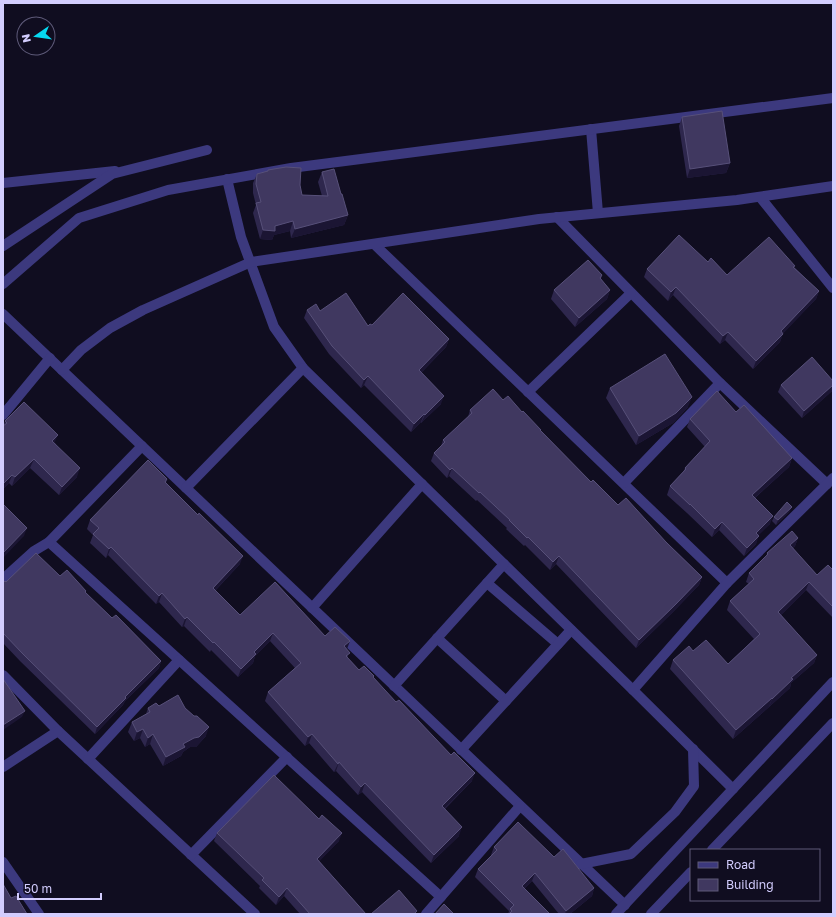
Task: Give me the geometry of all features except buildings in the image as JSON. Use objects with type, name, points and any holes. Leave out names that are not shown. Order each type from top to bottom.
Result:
[{"type":"street","points":[[3,284],[79,218],[168,190],[291,168],[833,98]]},
{"type":"street","points":[[591,129],[598,213]]},
{"type":"street","points":[[3,246],[112,174],[207,150]]},
{"type":"street","points":[[3,183],[129,170]]},
{"type":"street","points":[[227,179],[241,237],[274,327],[302,368],[733,789]]},
{"type":"street","points":[[62,370],[81,350],[110,328],[143,310],[251,262],[539,219],[729,201],[833,186]]},
{"type":"street","points":[[760,197],[833,288]]},
{"type":"street","points":[[557,217],[720,383],[830,481],[727,583],[633,690]]},
{"type":"street","points":[[374,244],[727,583]]},
{"type":"street","points":[[528,392],[631,292]]},
{"type":"street","points":[[3,314],[624,905]]},
{"type":"street","points":[[3,415],[50,358]]},
{"type":"street","points":[[186,488],[302,368]]},
{"type":"street","points":[[624,483],[720,383]]},
{"type":"street","points":[[3,579],[34,551],[48,542],[142,446]]},
{"type":"street","points":[[312,608],[422,484]]},
{"type":"street","points":[[48,542],[441,897]]},
{"type":"street","points":[[394,686],[504,564]]},
{"type":"street","points":[[487,583],[558,644]]},
{"type":"street","points":[[461,750],[571,630]]},
{"type":"street","points":[[437,638],[506,701]]},
{"type":"street","points":[[88,759],[179,660]]},
{"type":"street","points":[[3,675],[58,731],[250,912]]},
{"type":"street","points":[[616,914],[833,682]]},
{"type":"street","points":[[713,849],[833,723]]},
{"type":"street","points":[[3,767],[58,731]]},
{"type":"street","points":[[581,864],[631,854],[675,812],[694,786],[692,749]]},
{"type":"street","points":[[191,855],[287,757]]},
{"type":"street","points":[[426,914],[520,806]]},
{"type":"street","points":[[3,862],[39,914]]},
{"type":"street","points":[[651,914],[690,873]]}]
